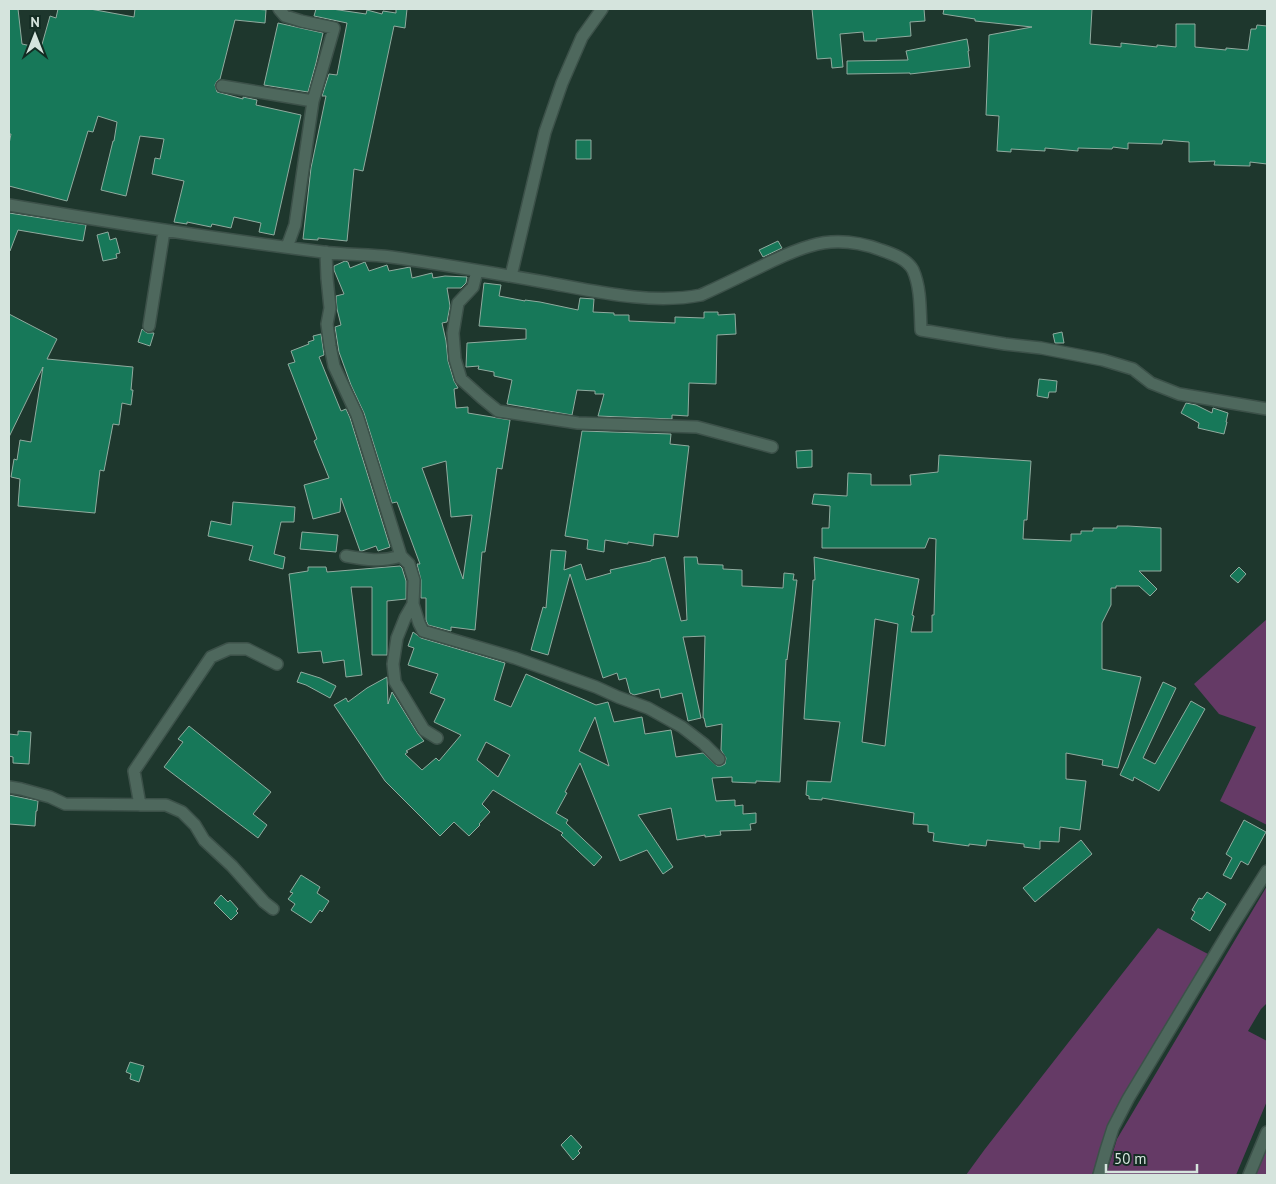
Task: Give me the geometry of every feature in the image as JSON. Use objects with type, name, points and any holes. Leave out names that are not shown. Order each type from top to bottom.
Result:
[{"type":"street","points":[[280,9],[285,16],[334,28],[313,102],[296,225],[287,247]]},
{"type":"street","points":[[511,276],[545,132],[562,83],[582,37],[602,9]]},
{"type":"street","points":[[222,86],[313,102]]},
{"type":"street","points":[[9,205],[164,231],[326,252],[389,256],[634,297],[662,299],[702,295],[784,256],[811,246],[850,242],[870,246],[895,255],[906,261],[912,268],[918,283],[921,330],[1041,348],[1103,360],[1133,369],[1151,383],[1179,394],[1267,409]]},
{"type":"street","points":[[149,326],[164,231]]},
{"type":"street","points":[[326,252],[330,308],[327,324],[334,366],[357,415],[401,556],[409,564],[414,580],[414,604],[418,623],[423,631],[515,658],[596,686],[618,697],[648,708],[682,727],[719,758]]},
{"type":"street","points":[[477,271],[473,287],[458,303],[453,334],[455,359],[461,379],[498,410],[578,423],[697,427],[772,447]]},
{"type":"street","points":[[346,556],[364,560],[388,560],[401,556]]},
{"type":"street","points":[[414,604],[405,618],[397,638],[393,664],[396,682],[424,730],[437,738]]},
{"type":"street","points":[[140,805],[134,771],[211,656],[229,649],[247,649],[277,664]]},
{"type":"street","points":[[9,787],[21,788],[65,804],[166,805],[182,812],[195,825],[204,840],[273,909]]},
{"type":"street","points":[[1099,1175],[1113,1128],[1128,1099],[1267,871]]},
{"type":"street","points":[[1249,1175],[1267,1132]]},
{"type":"shaded area","points":[[1267,619],[1267,825],[1220,801],[1256,727],[1219,714],[1194,684]]},
{"type":"shaded area","points":[[1267,886],[1267,1003],[1261,1009],[1248,1031],[1267,1041],[1267,1101],[1236,1175],[1106,1175],[1117,1139]]},
{"type":"shaded area","points":[[1158,928],[1208,954],[1109,1122],[1092,1175],[966,1175],[985,1149]]},
{"type":"shaded area","points":[[1267,1144],[1267,1175],[1255,1175]]},
{"type":"building","points":[[9,9],[18,9],[22,44],[41,48],[50,16],[56,18],[58,9],[90,9],[134,17],[135,9],[266,10],[265,23],[235,20],[220,79],[215,85],[217,92],[243,99],[243,97],[257,100],[256,105],[301,115],[274,235],[259,232],[261,223],[234,217],[231,228],[212,224],[211,227],[187,222],[187,224],[174,222],[184,181],[152,174],[155,158],[160,159],[164,139],[140,136],[126,196],[101,190],[117,122],[98,116],[93,132],[88,131],[67,201],[9,186],[9,144],[11,134],[9,134]]},
{"type":"building","points":[[316,9],[332,9],[366,14],[367,10],[382,14],[383,11],[396,13],[396,9],[407,9],[405,28],[394,26],[363,171],[354,169],[347,241],[318,238],[318,240],[303,239],[311,168],[326,96],[322,96],[329,74],[337,75],[347,23],[314,16]]},
{"type":"building","points":[[812,9],[924,9],[925,21],[910,22],[911,36],[864,41],[863,32],[840,34],[843,67],[832,68],[831,58],[817,59]]},
{"type":"building","points":[[944,9],[1092,9],[1090,44],[1121,47],[1121,43],[1176,47],[1176,24],[1195,24],[1195,47],[1248,50],[1251,29],[1256,29],[1257,25],[1267,26],[1267,164],[1250,162],[1250,166],[1214,165],[1215,161],[1189,162],[1189,142],[1163,140],[1162,144],[1128,143],[1128,149],[1113,147],[1112,149],[1078,148],[1078,151],[1045,148],[1045,151],[1011,149],[1011,152],[997,151],[999,116],[986,115],[989,35],[1032,27],[975,21],[975,19],[943,14]]},
{"type":"building","points":[[278,23],[323,33],[308,92],[264,85]]},
{"type":"building","points":[[967,39],[970,67],[910,74],[847,74],[847,61],[908,60],[906,51]]},
{"type":"building","points":[[576,140],[591,140],[591,159],[576,159]]},
{"type":"building","points":[[9,213],[86,225],[83,241],[18,230],[9,251]]},
{"type":"building","points":[[108,232],[110,240],[116,238],[120,253],[116,254],[117,258],[103,261],[97,235]]},
{"type":"building","points":[[778,241],[782,248],[763,257],[759,250]]},
{"type":"building","points":[[345,261],[348,262],[350,268],[365,262],[369,271],[387,265],[389,271],[410,267],[412,278],[432,273],[433,278],[445,276],[467,277],[466,283],[461,288],[447,288],[450,306],[447,322],[442,323],[448,361],[458,388],[454,389],[456,408],[468,407],[468,413],[510,420],[502,469],[497,468],[485,552],[482,552],[475,630],[451,627],[451,631],[428,625],[426,620],[426,598],[421,598],[421,580],[417,564],[420,564],[397,502],[392,503],[364,413],[339,352],[335,327],[341,325],[336,296],[344,294],[334,266]],"holes":[[[446,461],[451,517],[472,515],[463,579],[422,468]]]},
{"type":"building","points":[[484,283],[501,285],[499,296],[578,310],[580,298],[594,299],[593,312],[629,315],[629,321],[675,323],[675,317],[704,318],[704,312],[718,312],[718,315],[735,314],[736,334],[717,335],[716,384],[689,383],[688,416],[672,415],[672,419],[598,416],[604,394],[595,394],[595,391],[577,390],[572,415],[507,404],[512,380],[494,376],[494,372],[478,369],[479,366],[466,367],[467,343],[526,339],[526,329],[479,326]]},
{"type":"building","points":[[9,314],[57,339],[47,359],[133,367],[131,405],[122,403],[119,425],[113,424],[104,471],[100,470],[95,513],[18,506],[20,479],[11,477],[14,459],[17,460],[20,440],[31,442],[43,367],[9,437]]},
{"type":"building","points":[[142,329],[147,333],[154,333],[150,346],[138,342]]},
{"type":"building","points":[[1062,332],[1064,343],[1055,343],[1053,334]]},
{"type":"building","points":[[321,334],[324,355],[319,357],[341,411],[346,409],[350,418],[390,547],[378,551],[376,546],[360,551],[341,498],[340,512],[313,519],[304,485],[329,478],[314,441],[317,439],[288,364],[295,362],[291,351],[309,344],[308,342],[314,340],[313,336]]},
{"type":"building","points":[[1039,379],[1057,381],[1056,392],[1049,392],[1048,398],[1037,396]]},
{"type":"building","points":[[1186,403],[1196,405],[1212,413],[1213,408],[1228,413],[1224,434],[1198,428],[1199,423],[1181,413]]},
{"type":"building","points":[[582,431],[671,434],[670,444],[689,446],[678,537],[654,534],[653,546],[605,540],[604,552],[587,549],[588,540],[565,536]]},
{"type":"building","points":[[812,450],[812,467],[797,468],[796,451]]},
{"type":"building","points":[[939,455],[1031,461],[1027,520],[1024,520],[1023,539],[1071,541],[1071,534],[1081,534],[1081,531],[1093,531],[1093,528],[1128,526],[1161,528],[1161,571],[1139,571],[1157,589],[1150,596],[1139,586],[1116,586],[1116,588],[1111,588],[1111,605],[1102,623],[1102,669],[1141,677],[1118,768],[1102,765],[1103,760],[1066,753],[1066,779],[1086,781],[1080,830],[1060,827],[1059,842],[1040,841],[1040,849],[1024,847],[1024,844],[987,840],[986,846],[969,844],[969,846],[933,841],[934,833],[928,832],[928,825],[913,824],[914,813],[822,798],[822,800],[809,799],[809,796],[806,795],[807,781],[831,782],[840,722],[804,719],[813,580],[815,580],[814,557],[919,579],[912,615],[914,616],[911,632],[932,632],[932,615],[934,615],[936,539],[929,538],[925,548],[822,548],[822,528],[829,528],[830,506],[812,504],[814,494],[847,496],[848,473],[871,474],[871,485],[911,485],[910,475],[938,472]],"holes":[[[875,619],[898,624],[885,746],[862,742]]]},
{"type":"building","points":[[233,502],[295,507],[294,522],[281,522],[274,554],[285,557],[283,569],[249,560],[253,546],[208,536],[211,521],[231,525]]},
{"type":"building","points":[[302,532],[338,535],[336,552],[300,549]]},
{"type":"building","points":[[551,550],[566,551],[564,570],[581,564],[586,580],[611,573],[610,570],[665,557],[681,621],[687,620],[684,557],[697,557],[698,564],[723,565],[723,569],[742,570],[742,586],[783,588],[784,573],[794,574],[793,580],[797,580],[786,659],[780,782],[732,782],[732,777],[712,778],[716,801],[735,800],[735,806],[743,805],[743,814],[756,813],[756,823],[750,824],[751,830],[720,831],[721,835],[705,837],[705,835],[677,840],[671,808],[638,815],[673,867],[663,874],[647,850],[620,861],[580,763],[556,813],[568,820],[566,823],[602,857],[594,866],[561,835],[563,833],[493,790],[482,804],[490,812],[469,836],[454,822],[440,836],[385,781],[334,705],[346,698],[348,702],[367,688],[387,677],[388,704],[392,692],[424,741],[406,751],[408,752],[405,754],[422,770],[436,758],[439,761],[461,735],[434,722],[445,699],[430,693],[438,674],[408,665],[414,648],[408,646],[413,632],[421,638],[505,663],[494,700],[511,707],[526,674],[596,705],[608,702],[614,722],[642,717],[645,734],[671,730],[676,757],[703,753],[717,766],[725,764],[726,758],[721,750],[722,724],[706,727],[703,718],[705,636],[683,637],[701,718],[688,721],[682,693],[661,698],[659,689],[634,695],[630,693],[626,678],[619,680],[617,673],[603,678],[570,574],[548,655],[531,650],[543,607],[546,608]],"holes":[[[595,717],[609,766],[579,751]],[[486,742],[510,755],[498,777],[477,760]]]},
{"type":"building","points":[[400,566],[406,581],[406,599],[387,601],[387,655],[372,655],[372,587],[351,587],[362,675],[346,677],[344,660],[323,663],[321,651],[298,653],[289,574],[308,571],[308,567],[326,567],[327,572]]},
{"type":"building","points":[[1239,567],[1246,574],[1238,583],[1230,576]]},
{"type":"building","points":[[301,672],[336,686],[330,698],[297,682]]},
{"type":"building","points":[[1163,682],[1176,688],[1143,758],[1155,764],[1191,701],[1205,709],[1159,791],[1134,777],[1133,781],[1120,775]]},
{"type":"building","points":[[189,726],[271,792],[253,814],[267,825],[258,838],[164,767],[183,742],[178,739]]},
{"type":"building","points":[[18,731],[31,732],[29,764],[13,763],[13,757],[9,756],[9,734],[18,735]]},
{"type":"building","points":[[9,795],[38,801],[35,826],[9,824]]},
{"type":"building","points":[[1244,820],[1266,832],[1248,865],[1241,861],[1231,879],[1223,875],[1232,858],[1226,854]]},
{"type":"building","points":[[1081,840],[1092,854],[1035,902],[1023,888]]},
{"type":"building","points":[[301,875],[320,887],[317,893],[329,901],[322,912],[320,910],[311,923],[291,910],[295,904],[288,899],[293,893],[290,892]]},
{"type":"building","points":[[1207,892],[1226,904],[1210,931],[1191,919],[1195,912],[1192,910],[1199,898],[1202,899]]},
{"type":"building","points":[[221,895],[228,902],[230,900],[238,909],[236,911],[238,913],[231,920],[214,903]]},
{"type":"building","points":[[130,1062],[144,1066],[139,1082],[130,1079],[131,1074],[126,1072]]},
{"type":"building","points":[[571,1135],[582,1147],[578,1151],[580,1153],[573,1160],[561,1145]]}]
